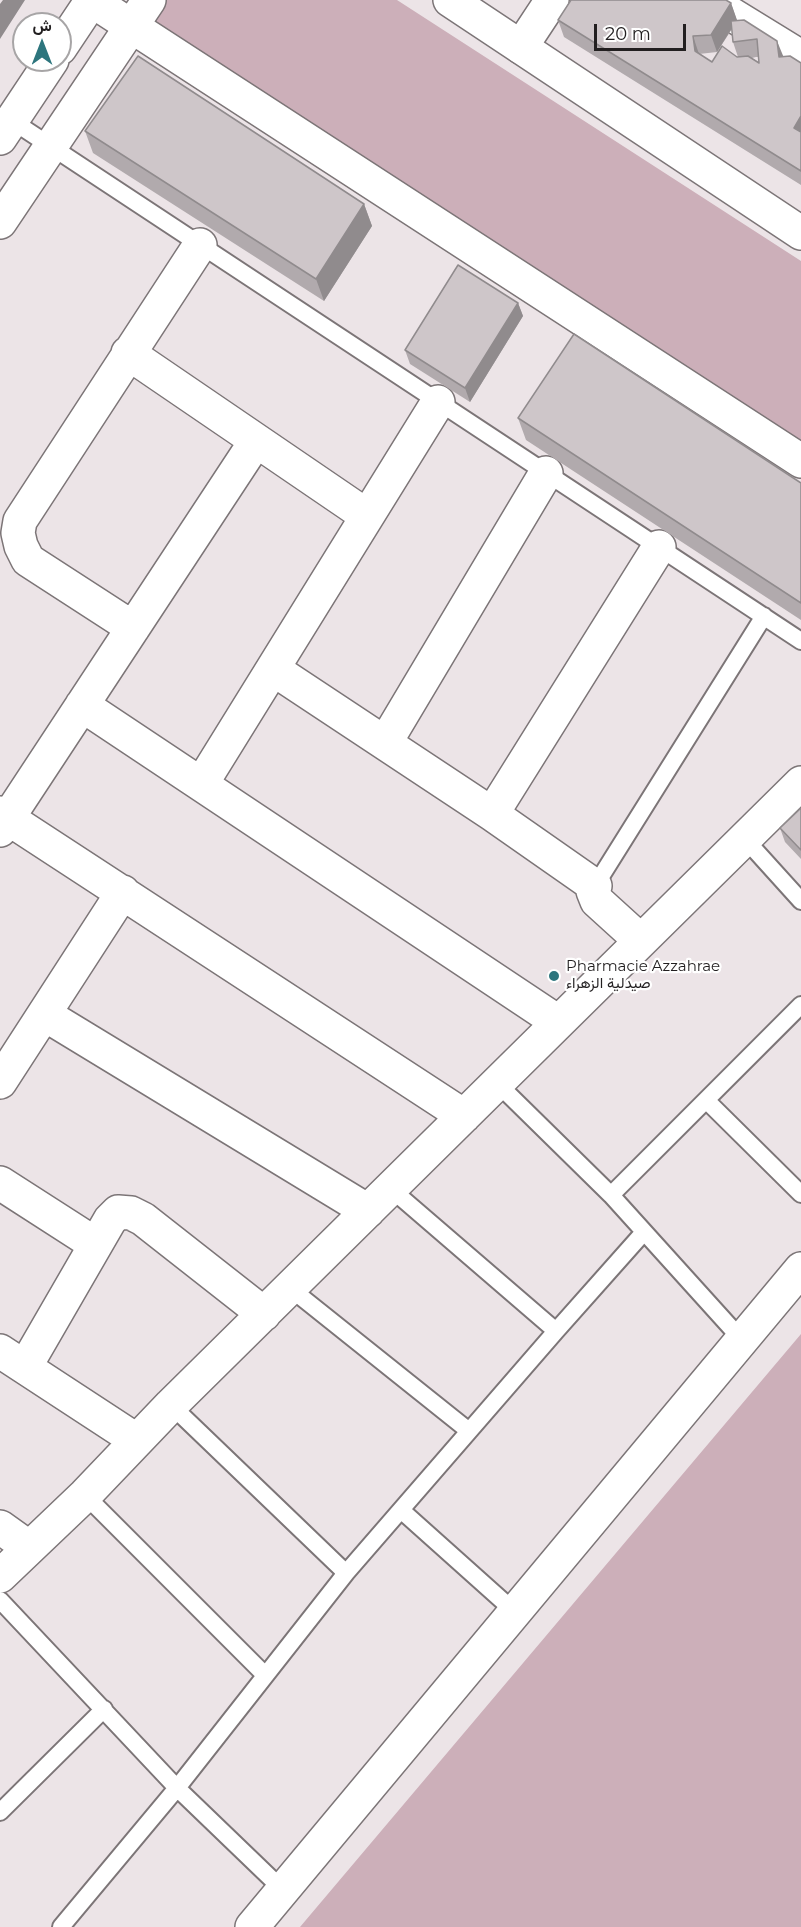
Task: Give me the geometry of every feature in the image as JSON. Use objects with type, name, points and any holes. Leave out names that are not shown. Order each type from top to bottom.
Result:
[{"type":"street","points":[[72,30],[92,0],[140,13],[801,461]]},
{"type":"street","points":[[450,0],[801,233]]},
{"type":"street","points":[[521,47],[552,0]]},
{"type":"street","points":[[708,0],[743,9],[801,57]]},
{"type":"street","points":[[0,222],[140,13]]},
{"type":"street","points":[[4,124],[43,72]]},
{"type":"street","points":[[133,628],[28,560],[18,533],[20,521],[200,245]]},
{"type":"street","points":[[128,353],[367,516]]},
{"type":"street","points":[[202,783],[438,402]]},
{"type":"street","points":[[256,441],[82,705],[3,820],[123,892],[464,1116]]},
{"type":"street","points":[[385,743],[546,473]]},
{"type":"street","points":[[492,814],[659,547]]},
{"type":"street","points":[[273,669],[492,814],[595,886],[593,891],[597,902],[641,941]]},
{"type":"street","points":[[82,705],[202,783],[558,1023]]},
{"type":"street","points":[[0,1576],[85,1495],[171,1405],[801,783]]},
{"type":"street","points":[[0,1082],[123,892]]},
{"type":"street","points":[[44,1014],[379,1200]]},
{"type":"street","points":[[0,1183],[95,1244]]},
{"type":"street","points":[[136,1440],[13,1359],[113,1215],[124,1211],[143,1219],[264,1314]]},
{"type":"street","points":[[252,1927],[801,1269]]},
{"type":"street","points":[[0,1527],[28,1547]]},
{"type":"lane","points":[[4,124],[50,146],[801,641]]},
{"type":"lane","points":[[595,886],[764,616]]},
{"type":"lane","points":[[745,839],[801,901]]},
{"type":"lane","points":[[611,1196],[801,1005]]},
{"type":"lane","points":[[497,1083],[611,1196],[742,1340]]},
{"type":"lane","points":[[706,1100],[801,1194]]},
{"type":"lane","points":[[379,1200],[556,1331]]},
{"type":"lane","points":[[61,1927],[177,1788],[346,1573],[645,1232]]},
{"type":"lane","points":[[290,1288],[469,1431]]},
{"type":"lane","points":[[171,1405],[346,1573]]},
{"type":"lane","points":[[85,1495],[266,1675]]},
{"type":"lane","points":[[401,1510],[515,1612]]},
{"type":"lane","points":[[0,1600],[177,1788],[284,1890]]},
{"type":"lane","points":[[0,1812],[104,1709]]},
{"type":"shaded area","points":[[157,0],[397,0],[801,261],[801,455],[139,24]]},
{"type":"shaded area","points":[[801,1334],[801,1927],[300,1927]]},
{"type":"building","points":[[571,0],[726,0],[731,3],[711,35],[693,36],[695,51],[712,62],[722,46],[737,57],[748,56],[759,63],[757,39],[733,42],[731,21],[744,20],[777,41],[779,57],[790,56],[801,63],[801,116],[794,128],[801,132],[801,171],[558,20]]},
{"type":"building","points":[[138,56],[364,204],[316,279],[85,131]]},
{"type":"building","points":[[458,265],[518,303],[465,388],[405,350]]},
{"type":"building","points":[[574,334],[801,483],[801,603],[518,418]]},
{"type":"building","points":[[801,808],[801,850],[780,828]]},
{"type":"place","name":"Pharmacie Azzahrae صيدلية الزهراء","points":[[554,976]]}]
